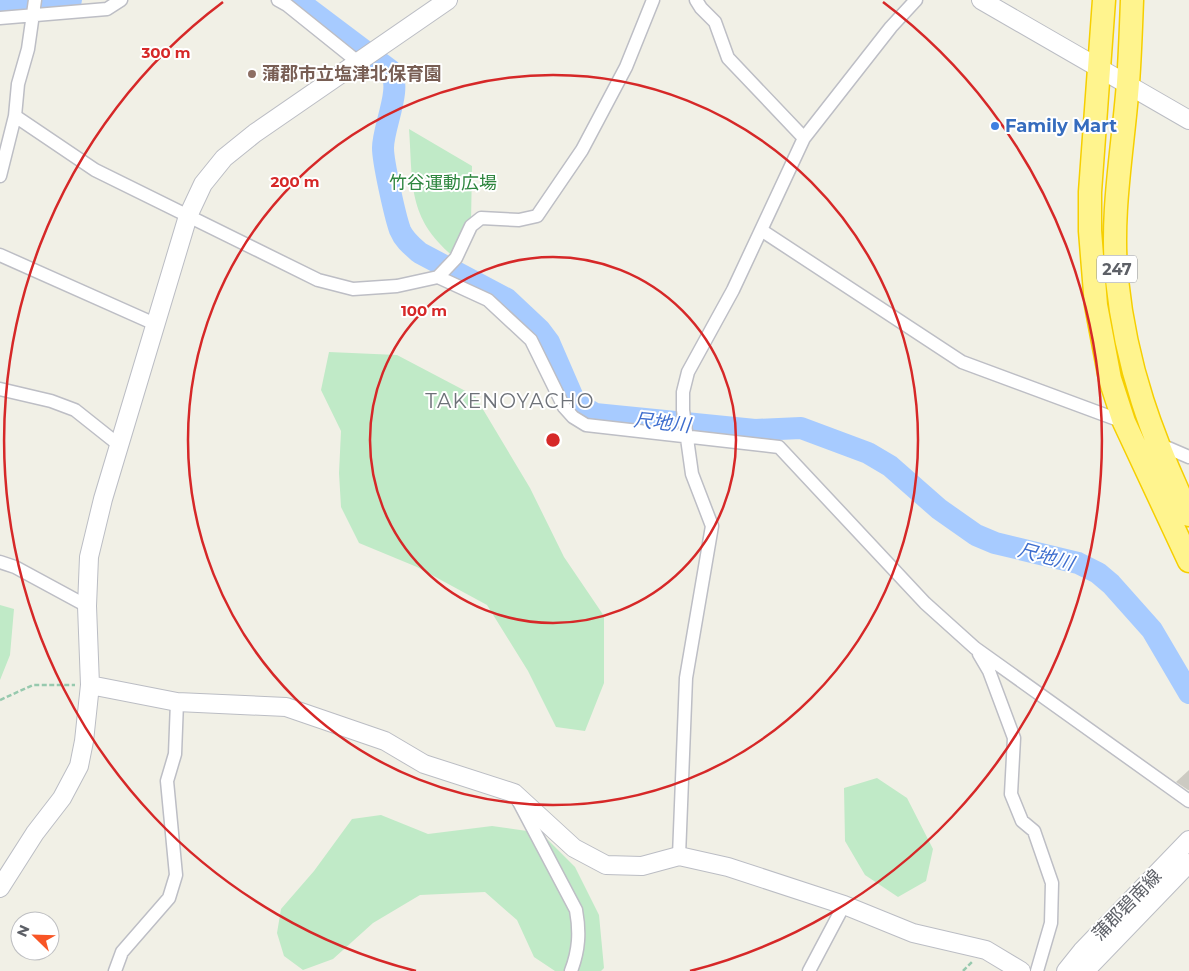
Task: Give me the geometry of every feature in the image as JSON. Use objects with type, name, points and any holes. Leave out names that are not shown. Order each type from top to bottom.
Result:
[{"type":"highway","name":"247","points":[[1104,0],[1090,192],[1090,231],[1102,338],[1110,379],[1124,422],[1189,561]]},
{"type":"highway","points":[[1099,67],[1108,66],[1115,53],[1118,0]]},
{"type":"highway","name":"247","points":[[1132,0],[1128,84],[1117,186],[1117,280],[1129,356],[1138,392],[1159,448],[1189,515]]},
{"type":"highway","name":"247","points":[[1093,257],[1100,226],[1111,110],[1117,87],[1128,84]]},
{"type":"street","points":[[0,18],[34,9],[107,8],[121,0]]},
{"type":"street","points":[[278,0],[288,5],[360,61]]},
{"type":"street","points":[[0,888],[35,833],[62,798],[79,766],[84,741],[90,685],[87,606],[90,557],[103,499],[155,324],[188,216],[203,184],[224,158],[255,133],[448,0]]},
{"type":"street","points":[[15,116],[95,170],[318,280],[353,289],[397,286],[439,276],[451,262],[471,226],[481,218],[519,220],[537,216],[586,142],[626,67],[653,0]]},
{"type":"street","points":[[696,0],[715,22],[728,58],[804,138]]},
{"type":"street","points":[[679,856],[686,678],[712,526],[692,474],[684,417],[683,392],[688,372],[733,290],[804,138],[891,27],[916,0]]},
{"type":"street","points":[[980,0],[1189,120]]},
{"type":"street","points":[[0,176],[15,116],[18,84],[28,49],[34,9]]},
{"type":"street","points":[[761,230],[962,362],[1124,422]]},
{"type":"street","points":[[0,255],[155,324]]},
{"type":"street","points":[[439,276],[488,300],[532,340],[564,407],[573,417],[586,425],[778,447],[925,603],[975,648],[1189,801]]},
{"type":"street","points":[[0,389],[51,401],[75,410],[119,445]]},
{"type":"street","points":[[1159,448],[1168,448],[1189,457]]},
{"type":"street","points":[[0,562],[15,567],[87,606]]},
{"type":"street","points":[[975,648],[989,671],[1014,738],[1012,794],[1022,821],[1034,831],[1052,883],[1051,923],[1037,971]]},
{"type":"street","points":[[90,685],[177,702],[286,707],[385,741],[424,764],[514,793],[574,848],[606,865],[642,866],[679,856],[728,867],[844,905],[913,933],[986,950],[1021,971]]},
{"type":"street","points":[[115,971],[122,952],[169,898],[176,875],[167,781],[175,754],[177,702]]},
{"type":"street","points":[[514,793],[576,910],[580,927],[578,951],[571,971]]},
{"type":"street","name":"蒲郡碧南線","points":[[1066,971],[1082,951],[1189,840]]},
{"type":"street","name":"蒲郡碧南線","points":[[1085,971],[1189,863]]},
{"type":"street","points":[[809,971],[844,905]]},
{"type":"path","points":[[0,700],[33,685],[90,685]]},
{"type":"green space","name":"竹谷運動広場","points":[[409,129],[472,166],[471,223],[453,256],[427,228],[420,213],[413,183]]},
{"type":"green space","points":[[329,352],[397,355],[475,396],[530,488],[564,557],[604,616],[604,683],[585,731],[556,727],[528,671],[487,605],[417,567],[359,543],[341,507],[339,473],[341,431],[321,390]]},
{"type":"green space","points":[[0,605],[14,609],[10,655],[0,680]]},
{"type":"green space","points":[[877,778],[907,798],[933,849],[926,881],[898,897],[865,875],[845,841],[844,788]]},
{"type":"green space","points":[[381,815],[428,834],[492,826],[541,833],[575,867],[599,915],[604,968],[601,971],[555,971],[534,957],[517,920],[485,892],[420,895],[373,923],[333,959],[303,970],[284,956],[277,933],[281,909],[314,871],[352,819]]},
{"type":"building","points":[[1189,770],[1189,790],[1188,790],[1176,782]]},
{"type":"waterway","name":"尺地川","points":[[0,8],[71,0]]},
{"type":"waterway","name":"尺地川","points":[[297,0],[390,70],[394,87],[383,148],[392,202],[400,230],[408,243],[420,253],[507,299],[540,330],[549,342],[575,402],[595,414],[755,430],[801,428],[868,453],[890,466],[939,509],[976,535],[995,543],[1078,563],[1098,573],[1111,584],[1152,630],[1189,693]]},
{"type":"place","name":"蒲郡市立塩津北保育園","points":[[252,74]]},
{"type":"place","name":"Family Mart","points":[[995,126]]},
{"type":"district","name":"TAKENOYACHO","points":[[510,401]]}]
